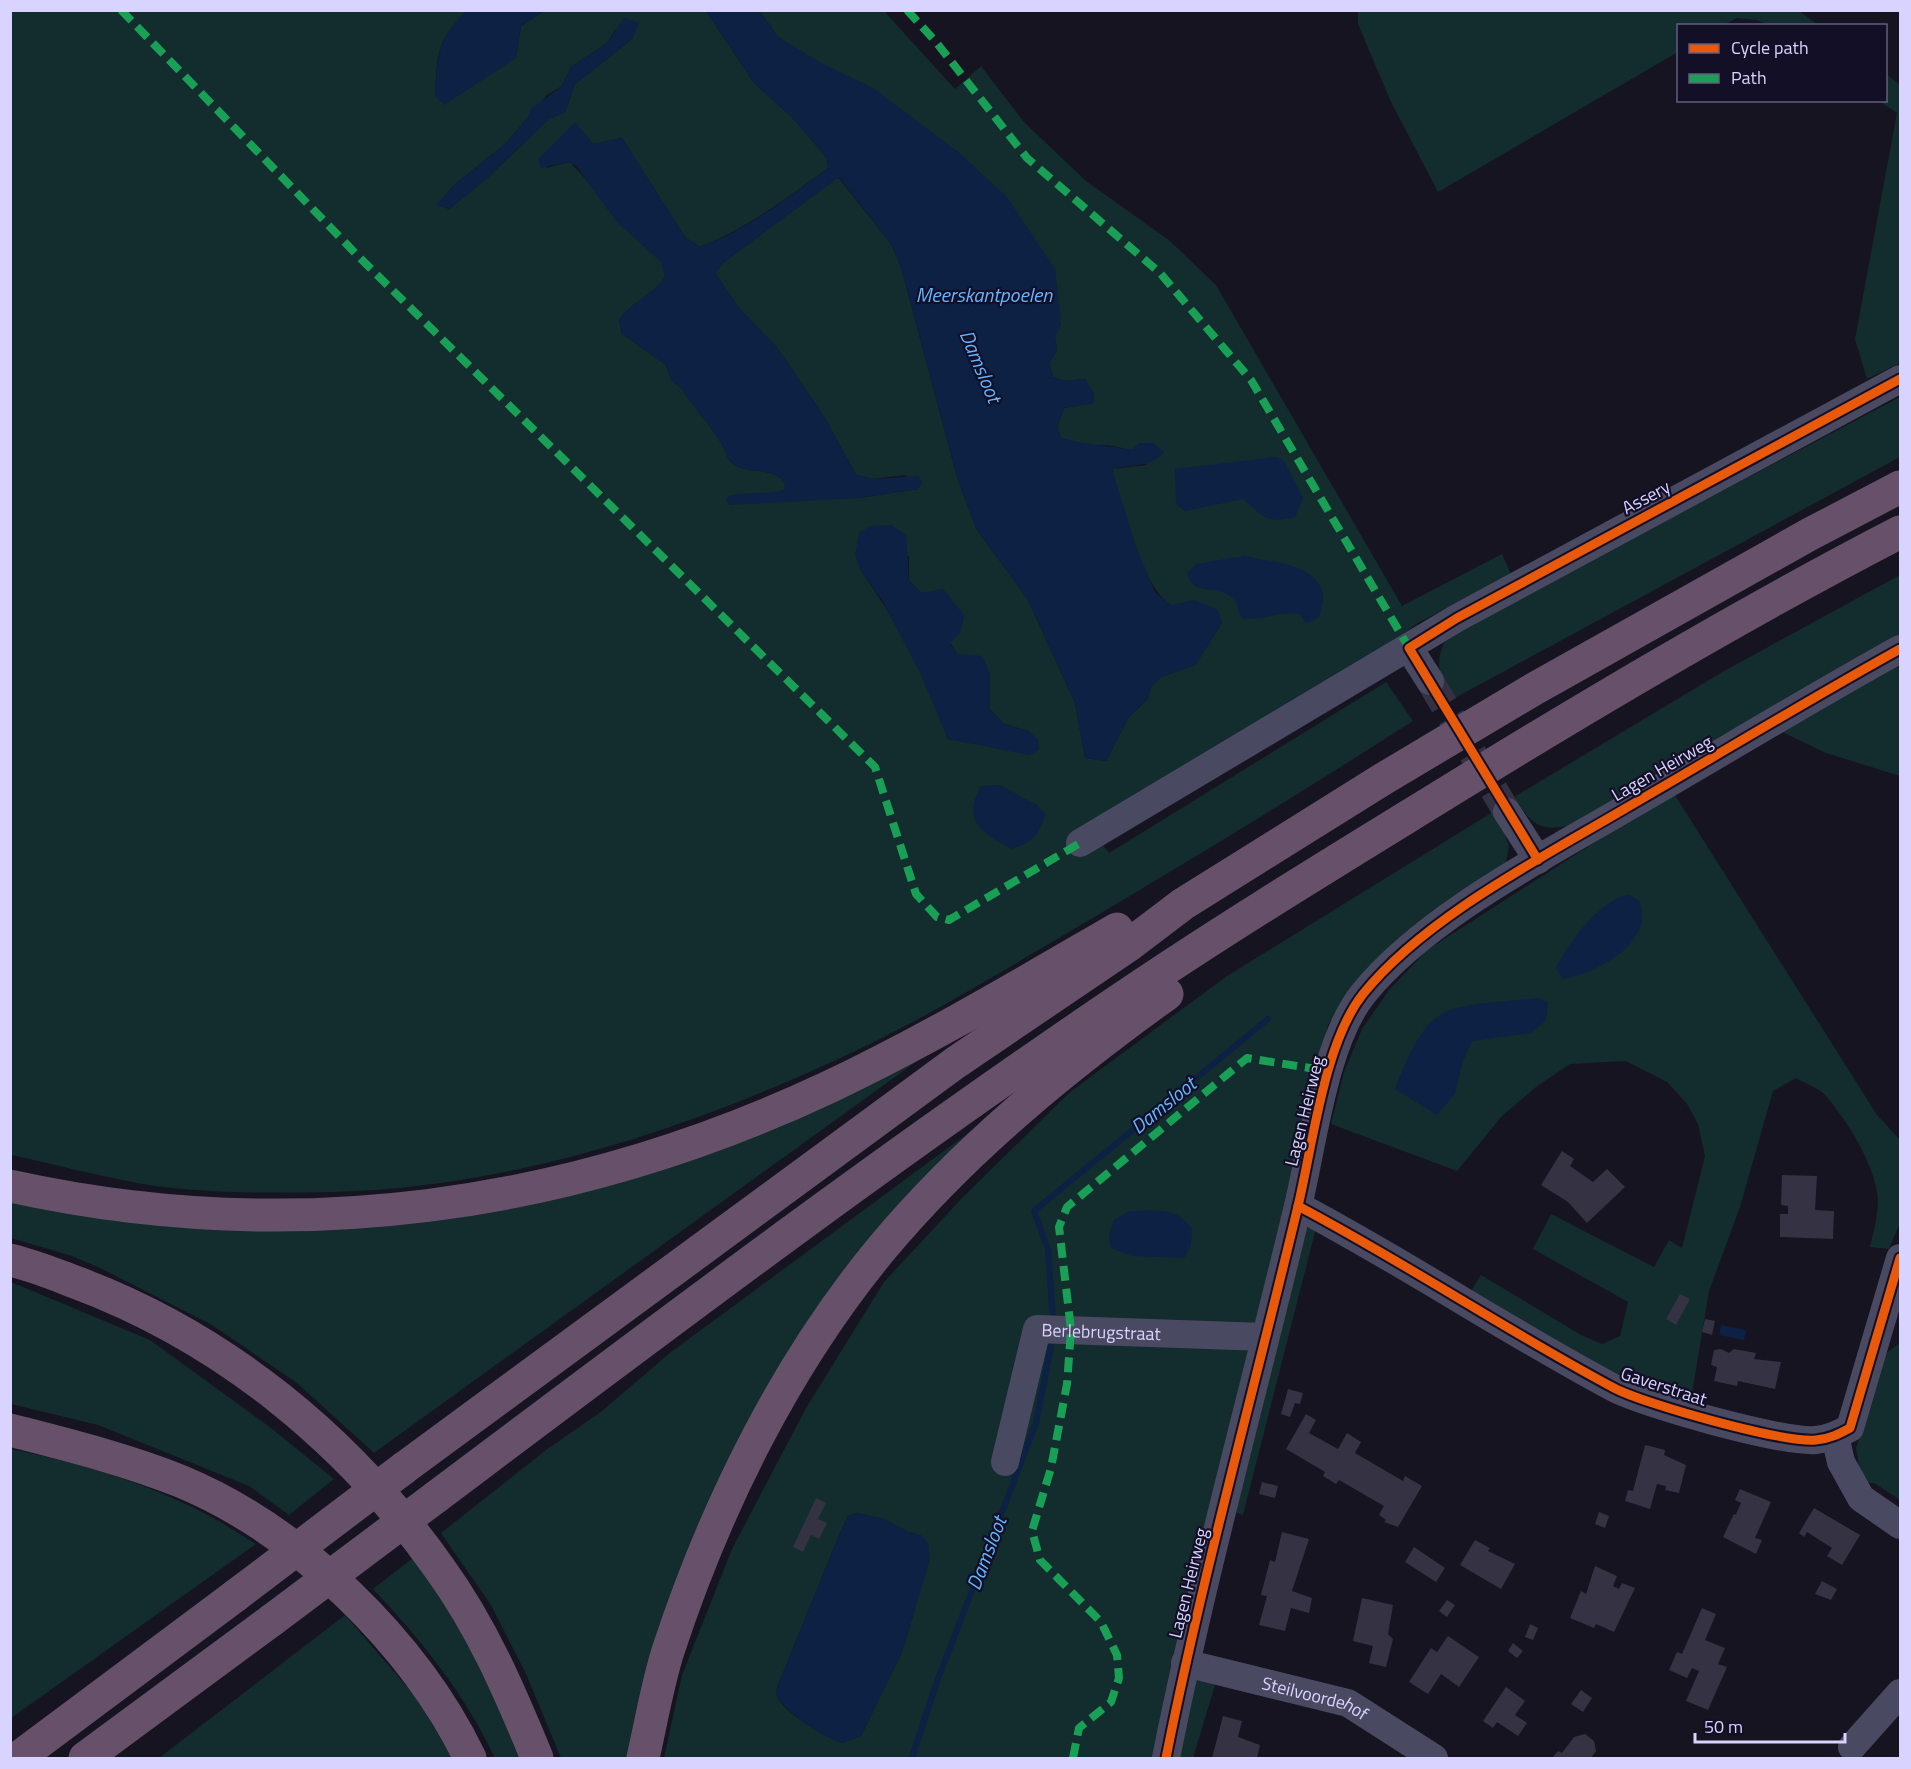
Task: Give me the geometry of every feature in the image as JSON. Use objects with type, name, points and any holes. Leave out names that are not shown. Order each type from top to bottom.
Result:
[{"type":"highway","points":[[18,1758],[404,1468],[955,1063],[1129,945],[1184,904],[1383,779],[1534,689],[1701,593],[1900,487]]},
{"type":"highway","points":[[85,1758],[718,1285],[1122,998],[1300,884],[1606,695],[1837,564],[1900,532]]},
{"type":"highway","points":[[643,1758],[667,1653],[713,1528],[764,1429],[816,1337],[883,1248],[965,1159],[1024,1104],[1092,1048],[1217,957],[1300,884]]},
{"type":"highway","points":[[10,1186],[123,1205],[210,1214],[282,1216],[416,1209],[572,1180],[690,1144],[826,1088],[954,1023],[1131,921],[1184,904]]},
{"type":"highway","points":[[10,1260],[103,1292],[166,1322],[227,1359],[288,1404],[345,1455],[440,1569],[478,1629],[510,1692],[537,1758]]},
{"type":"highway","points":[[10,1430],[131,1463],[181,1482],[218,1499],[263,1527],[313,1563],[371,1618],[414,1669],[452,1722],[470,1758]]},
{"type":"street","name":"Assery","points":[[1080,843],[1457,618],[1900,379]]},
{"type":"street","points":[[1409,648],[1430,681]]},
{"type":"street","name":"Lagen Heirweg","points":[[1166,1758],[1185,1663],[1329,1071],[1340,1038],[1362,995],[1396,958],[1446,919],[1538,860],[1900,649]]},
{"type":"street","points":[[1507,812],[1538,860]]},
{"type":"street","name":"Gaverstraat","points":[[1298,1206],[1364,1241],[1616,1389],[1701,1416],[1786,1436],[1815,1440],[1835,1436]]},
{"type":"street","points":[[1900,1258],[1891,1326],[1850,1428],[1835,1436],[1841,1462],[1861,1498],[1900,1525]]},
{"type":"street","name":"Berlebrugstraat","points":[[1005,1462],[1037,1329],[1265,1337]]},
{"type":"street","name":"Steilvoordehof","points":[[1185,1663],[1348,1703],[1434,1758]]},
{"type":"street","points":[[1852,1747],[1900,1693]]},
{"type":"green space","points":[[1798,10],[1817,24],[1767,24],[1737,18],[1726,24],[1677,24],[1677,53],[1438,192],[1391,102],[1358,24],[1358,11]]},
{"type":"green space","points":[[10,11],[467,11],[449,32],[440,49],[435,95],[516,58],[521,26],[544,11],[706,11],[754,83],[792,117],[827,158],[828,168],[751,222],[700,247],[685,237],[622,138],[593,144],[575,123],[546,168],[570,162],[662,263],[665,277],[655,289],[630,308],[619,320],[622,334],[665,364],[672,381],[681,388],[713,431],[731,462],[745,469],[774,474],[786,484],[784,490],[770,494],[742,493],[859,498],[918,489],[905,475],[874,479],[856,475],[825,418],[778,349],[739,308],[715,273],[723,263],[838,177],[891,244],[901,267],[957,477],[976,528],[1028,600],[1075,703],[1085,758],[1106,761],[1129,717],[1148,699],[1150,687],[1161,677],[1195,665],[1222,623],[1188,613],[1170,604],[1160,595],[1150,580],[1127,522],[1112,469],[1147,465],[1131,450],[1108,445],[1086,445],[1061,438],[1057,427],[1064,408],[1093,403],[1085,379],[1066,381],[1053,377],[1049,362],[1057,351],[1055,337],[1061,324],[1007,198],[958,152],[778,37],[760,11],[884,11],[955,89],[981,66],[1024,122],[1086,181],[1170,241],[1216,285],[1402,606],[1502,554],[1511,574],[1416,624],[1375,657],[1089,826],[1109,853],[1386,682],[1413,721],[1207,850],[949,1002],[868,1045],[742,1101],[676,1125],[542,1164],[473,1178],[404,1187],[286,1193],[160,1187],[11,1155]],"holes":[[[638,23],[632,39],[575,84],[565,112],[549,119],[485,180],[449,209],[437,205],[454,185],[505,144],[547,95],[562,86],[571,67],[607,43],[615,30]],[[909,556],[909,580],[921,593],[957,654],[990,674],[990,709],[1004,724],[1028,731],[993,747],[948,739],[931,695],[910,652],[861,571]]]},
{"type":"green space","points":[[1887,75],[1900,85],[1900,363],[1867,379],[1855,339],[1897,113],[1880,102],[1887,102]]},
{"type":"green space","points":[[1900,397],[1900,457],[1451,700],[1439,669],[1440,653],[1448,636]]},
{"type":"green space","points":[[1900,575],[1900,636],[1575,824],[1553,828],[1538,825],[1532,821],[1514,797],[1724,671]]},
{"type":"green space","points":[[1900,663],[1900,776],[1826,753],[1778,730]]},
{"type":"green space","points":[[1673,792],[1877,1115],[1900,1140],[1900,1223],[1889,1249],[1870,1247],[1877,1212],[1877,1192],[1869,1166],[1849,1127],[1824,1094],[1796,1078],[1773,1091],[1740,1207],[1709,1291],[1691,1400],[1605,1370],[1468,1296],[1481,1275],[1581,1335],[1602,1344],[1620,1336],[1628,1302],[1533,1249],[1551,1214],[1654,1267],[1669,1240],[1682,1248],[1705,1156],[1698,1124],[1687,1104],[1667,1082],[1626,1061],[1570,1064],[1536,1087],[1502,1116],[1457,1171],[1331,1124],[1344,1072],[1362,1029],[1389,990],[1427,950]]},
{"type":"green space","points":[[1496,810],[1509,846],[1506,863],[1348,995],[1328,1025],[1156,1758],[664,1758],[682,1675],[732,1549],[806,1408],[884,1282],[962,1198],[1070,1092],[1227,976]],"holes":[[[857,1513],[884,1519],[908,1532],[922,1536],[920,1591],[902,1652],[861,1736],[842,1743],[824,1735],[792,1714],[778,1698],[776,1690],[848,1516]]]},
{"type":"green space","points":[[945,1041],[374,1453],[297,1383],[212,1325],[100,1268],[72,1256],[11,1238],[11,1196],[519,1206]]},
{"type":"green space","points":[[1009,1103],[802,1337],[631,1758],[561,1758],[526,1674],[491,1605],[441,1533],[546,1450],[602,1411],[671,1352]]},
{"type":"green space","points":[[1301,1218],[1316,1228],[1243,1515],[1230,1511]]},
{"type":"green space","points":[[11,1282],[150,1340],[271,1428],[334,1479],[289,1515],[249,1486],[98,1425],[11,1404]]},
{"type":"green space","points":[[1900,1343],[1900,1500],[1874,1483],[1862,1482],[1856,1448],[1885,1354]]},
{"type":"green space","points":[[11,1449],[85,1467],[158,1492],[211,1517],[256,1544],[11,1718]]},
{"type":"green space","points":[[413,1558],[453,1615],[482,1668],[519,1758],[495,1758],[470,1712],[441,1669],[409,1628],[373,1589]]},
{"type":"green space","points":[[345,1615],[415,1696],[453,1758],[159,1758]]},
{"type":"green space","points":[[1194,1676],[1215,1685],[1193,1758],[1178,1758]]},
{"type":"water","points":[[467,10],[544,11],[521,26],[516,58],[444,105],[435,96],[440,49],[449,31]]},
{"type":"water","name":"Meerskantpoelen","points":[[706,11],[760,11],[778,37],[823,64],[873,88],[958,152],[1007,197],[1055,269],[1061,325],[1055,337],[1057,351],[1049,362],[1053,377],[1066,381],[1085,379],[1094,393],[1093,403],[1064,408],[1057,427],[1061,438],[1131,450],[1140,443],[1153,443],[1164,452],[1147,463],[1112,469],[1136,547],[1155,592],[1171,605],[1195,600],[1218,610],[1222,623],[1195,665],[1161,677],[1151,687],[1148,699],[1129,717],[1106,761],[1085,758],[1075,703],[1028,600],[976,528],[957,477],[901,267],[891,244],[839,177],[723,263],[715,273],[739,308],[778,349],[825,418],[856,475],[874,479],[918,476],[922,483],[918,489],[859,498],[730,505],[726,501],[729,496],[784,490],[785,484],[775,475],[748,470],[732,463],[708,424],[681,388],[672,381],[665,364],[622,334],[619,320],[630,308],[655,289],[665,277],[662,263],[616,221],[577,167],[570,162],[541,168],[538,159],[575,122],[593,144],[622,138],[685,237],[700,247],[751,222],[828,168],[827,158],[792,117],[754,83]]},
{"type":"water","points":[[624,18],[639,23],[632,39],[575,84],[565,112],[549,119],[485,180],[449,209],[436,205],[454,185],[505,144],[528,117],[531,109],[562,86],[571,67],[607,43]]},
{"type":"water","points":[[1276,457],[1284,461],[1303,498],[1295,517],[1271,519],[1243,499],[1185,511],[1176,504],[1175,469]]},
{"type":"water","points":[[891,525],[906,535],[909,580],[921,593],[943,589],[964,615],[961,631],[950,643],[957,654],[982,656],[990,674],[990,709],[1004,724],[1028,731],[1038,739],[1039,750],[1029,755],[948,739],[919,671],[882,600],[861,571],[855,555],[859,533],[870,526]]},
{"type":"water","points":[[1244,556],[1291,566],[1312,576],[1319,584],[1323,595],[1319,618],[1306,623],[1300,614],[1293,613],[1242,618],[1236,602],[1225,593],[1200,588],[1190,581],[1187,573],[1196,564]]},
{"type":"water","points":[[1000,785],[1037,805],[1046,814],[1034,837],[1012,849],[984,832],[974,817],[975,798],[981,786]]},
{"type":"water","points":[[1629,894],[1640,902],[1642,916],[1638,932],[1631,943],[1611,960],[1598,967],[1574,977],[1562,979],[1556,967],[1586,923],[1606,905]]},
{"type":"water","points":[[1538,998],[1548,1002],[1546,1020],[1531,1033],[1472,1041],[1462,1064],[1455,1094],[1437,1115],[1395,1089],[1415,1044],[1430,1023],[1439,1015],[1471,1005]]},
{"type":"water","points":[[1130,1211],[1165,1211],[1179,1216],[1186,1222],[1192,1229],[1191,1246],[1184,1258],[1132,1256],[1111,1248],[1109,1236],[1114,1220]]},
{"type":"water","points":[[1721,1325],[1746,1330],[1744,1340],[1719,1335]]},
{"type":"water","points":[[857,1513],[884,1519],[908,1532],[922,1536],[928,1543],[930,1559],[902,1652],[861,1736],[842,1743],[815,1730],[798,1718],[782,1704],[776,1696],[776,1690],[840,1533],[848,1516]]},
{"type":"building","points":[[1562,1151],[1574,1159],[1570,1166],[1593,1182],[1607,1169],[1625,1187],[1587,1223],[1568,1202],[1541,1185]]},
{"type":"building","points":[[1782,1175],[1817,1176],[1815,1210],[1834,1211],[1833,1239],[1780,1237],[1780,1214],[1788,1214],[1788,1206],[1781,1205]]},
{"type":"building","points":[[1680,1294],[1690,1299],[1676,1325],[1666,1319]]},
{"type":"building","points":[[1705,1319],[1715,1321],[1712,1335],[1702,1332]]},
{"type":"building","points":[[1721,1349],[1729,1353],[1734,1349],[1756,1353],[1754,1359],[1781,1362],[1775,1389],[1738,1381],[1737,1386],[1714,1381],[1717,1367],[1711,1365],[1714,1350]]},
{"type":"building","points":[[1288,1389],[1303,1393],[1300,1404],[1295,1403],[1290,1417],[1281,1414]]},
{"type":"building","points":[[1306,1414],[1316,1420],[1309,1433],[1338,1449],[1347,1433],[1361,1442],[1355,1453],[1403,1481],[1405,1476],[1422,1486],[1398,1527],[1384,1522],[1386,1520],[1379,1515],[1384,1506],[1339,1480],[1336,1484],[1323,1476],[1325,1472],[1286,1449]]},
{"type":"building","points":[[1645,1445],[1665,1450],[1664,1455],[1686,1465],[1679,1493],[1665,1490],[1666,1486],[1657,1484],[1650,1509],[1625,1501],[1628,1490],[1633,1491]]},
{"type":"building","points":[[1262,1482],[1278,1486],[1275,1498],[1259,1494]]},
{"type":"building","points":[[1740,1489],[1771,1502],[1755,1538],[1762,1540],[1756,1554],[1723,1537],[1734,1514],[1738,1515],[1736,1514],[1741,1503],[1735,1500]]},
{"type":"building","points":[[816,1498],[826,1503],[818,1519],[827,1523],[819,1539],[811,1535],[803,1552],[793,1547]]},
{"type":"building","points":[[1814,1508],[1860,1535],[1842,1565],[1827,1556],[1832,1548],[1807,1532],[1804,1537],[1799,1533]]},
{"type":"building","points":[[1599,1512],[1609,1516],[1605,1528],[1595,1524]]},
{"type":"building","points":[[1282,1532],[1309,1539],[1292,1591],[1312,1598],[1309,1613],[1291,1608],[1285,1631],[1259,1625],[1267,1596],[1261,1595],[1270,1560],[1275,1562]]},
{"type":"building","points":[[1475,1540],[1490,1548],[1488,1551],[1515,1564],[1501,1589],[1460,1565]]},
{"type":"building","points":[[1414,1547],[1445,1568],[1436,1582],[1405,1562]]},
{"type":"building","points":[[1595,1566],[1617,1576],[1613,1586],[1619,1589],[1622,1583],[1635,1588],[1614,1632],[1596,1624],[1594,1628],[1570,1618],[1581,1591],[1586,1594]]},
{"type":"building","points":[[1822,1581],[1837,1589],[1831,1600],[1815,1594]]},
{"type":"building","points":[[1362,1598],[1393,1605],[1388,1634],[1393,1639],[1386,1667],[1369,1663],[1373,1646],[1353,1641]]},
{"type":"building","points":[[1447,1600],[1455,1605],[1447,1617],[1439,1611]]},
{"type":"building","points":[[1702,1608],[1716,1614],[1705,1640],[1725,1648],[1718,1664],[1727,1667],[1708,1710],[1686,1701],[1699,1671],[1692,1668],[1687,1678],[1669,1670],[1677,1652],[1682,1654]]},
{"type":"building","points":[[1530,1624],[1538,1628],[1533,1640],[1525,1637]]},
{"type":"building","points":[[1448,1636],[1479,1657],[1459,1687],[1441,1674],[1428,1694],[1409,1682],[1431,1648],[1437,1652]]},
{"type":"building","points":[[1513,1643],[1523,1651],[1517,1658],[1508,1651]]},
{"type":"building","points":[[1506,1687],[1525,1701],[1515,1715],[1527,1723],[1518,1736],[1497,1722],[1493,1728],[1483,1721]]},
{"type":"building","points":[[1581,1690],[1592,1698],[1583,1712],[1571,1704]]},
{"type":"building","points":[[1223,1716],[1242,1721],[1238,1737],[1260,1745],[1257,1758],[1212,1758]]},
{"type":"building","points":[[1585,1734],[1594,1741],[1596,1751],[1591,1758],[1552,1758],[1558,1751],[1562,1753],[1574,1737]]},
{"type":"waterway","name":"Damsloot","points":[[1053,1320],[1048,1249],[1034,1211],[1268,1019]]},
{"type":"waterway","name":"Damsloot","points":[[912,1758],[935,1687],[1036,1423],[1051,1346]]},
{"type":"tunnel","points":[[1430,681],[1507,812]]},
{"type":"marked path","points":[[121,10],[358,256],[875,767],[916,894],[937,917],[949,920],[1080,843]]},
{"type":"marked path","points":[[907,10],[936,42],[1027,158],[1160,273],[1251,380],[1409,648]]},
{"type":"marked path","points":[[1073,1758],[1079,1728],[1111,1702],[1119,1678],[1117,1655],[1101,1622],[1040,1560],[1032,1531],[1051,1468],[1067,1384],[1071,1330],[1059,1227],[1067,1207],[1247,1058],[1329,1071]]},
{"type":"cycle path","points":[[1538,860],[1409,648],[1457,618],[1900,379]]},
{"type":"cycle path","points":[[1166,1758],[1212,1551],[1298,1206],[1329,1066],[1338,1039],[1363,994],[1388,966],[1418,940],[1486,891],[1900,649]]},
{"type":"cycle path","points":[[1298,1206],[1614,1388],[1714,1421],[1799,1439],[1825,1439],[1850,1428],[1900,1258]]}]
